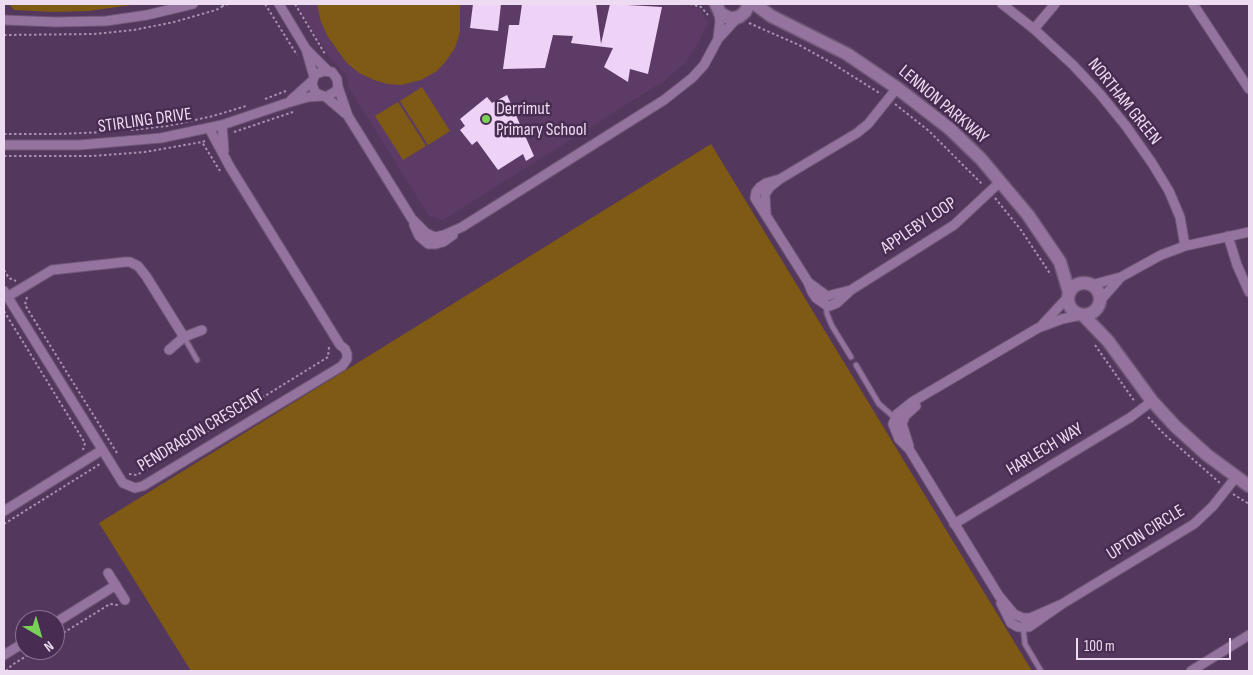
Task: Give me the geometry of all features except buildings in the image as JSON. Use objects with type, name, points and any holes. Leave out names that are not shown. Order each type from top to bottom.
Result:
[{"type":"street","points":[[4,20],[7,22],[106,21],[147,16],[193,4]]},
{"type":"street","points":[[279,4],[306,49],[328,71],[332,72],[337,79],[348,116],[412,219],[426,233],[435,237],[444,235],[462,226],[625,126],[671,95],[704,65],[718,39],[745,12],[749,4]]},
{"type":"street","name":"LENNON PARKWAY","points":[[755,4],[770,16],[847,54],[897,88],[950,129],[1001,181],[1028,215],[1060,262],[1075,276],[1089,284]]},
{"type":"street","name":"NORTHAM GREEN","points":[[1002,4],[1034,29],[1073,65],[1126,126],[1152,163],[1174,201],[1180,217],[1185,246]]},
{"type":"street","points":[[1034,29],[1055,4]]},
{"type":"street","points":[[1193,4],[1249,89]]},
{"type":"street","points":[[717,8],[718,39]]},
{"type":"street","name":"LENNON PARKWAY","points":[[717,8],[724,16],[729,18],[770,16]]},
{"type":"street","points":[[306,49],[313,79],[313,88],[318,94],[324,96],[348,116]]},
{"type":"street","points":[[313,79],[320,72],[328,71]]},
{"type":"street","name":"STIRLING DRIVE","points":[[287,103],[313,79]]},
{"type":"street","points":[[324,96],[333,94],[338,87]]},
{"type":"street","points":[[826,301],[816,298],[766,213],[761,193],[857,133],[868,124],[897,88]]},
{"type":"street","name":"STIRLING DRIVE","points":[[4,145],[79,146],[161,138],[222,125],[308,97],[324,96]]},
{"type":"street","name":"PENDRAGON CRESCENT","points":[[6,294],[123,483],[135,488],[143,486],[333,370],[340,359],[340,345],[230,167],[219,136],[222,125]]},
{"type":"street","name":"PENDRAGON CRESCENT","points":[[209,128],[219,136]]},
{"type":"street","name":"APPLEBY LOOP","points":[[826,301],[830,306],[837,303],[851,290],[954,225],[1001,181]]},
{"type":"street","points":[[1038,328],[1076,285],[1122,277],[1161,255],[1185,246],[1249,232]]},
{"type":"street","points":[[1228,236],[1237,265],[1249,292]]},
{"type":"street","points":[[6,294],[22,288],[58,268],[130,262],[138,266],[146,276],[184,337]]},
{"type":"street","name":"LENNON PARKWAY","points":[[1060,262],[1068,294]]},
{"type":"street","points":[[1023,618],[1014,614],[999,596],[909,449],[898,421],[926,396],[1038,328],[1062,319],[1092,313],[1122,277]]},
{"type":"street","points":[[1089,284],[1098,292],[1098,304],[1108,341]]},
{"type":"street","points":[[1068,294],[1069,306],[1072,310],[1082,315],[1108,341],[1152,401],[1175,426],[1200,449],[1249,486]]},
{"type":"street","points":[[169,350],[184,337],[202,330]]},
{"type":"street","name":"HARLECH WAY","points":[[954,524],[1141,410],[1152,401]]},
{"type":"street","points":[[4,511],[102,450]]},
{"type":"street","name":"UPTON CIRCLE","points":[[1023,628],[1030,627],[1042,620],[1062,604],[1194,524],[1213,506],[1236,477]]},
{"type":"street","points":[[108,573],[116,585],[123,603]]},
{"type":"street","points":[[65,612],[116,585]]},
{"type":"street","points":[[999,596],[1004,612],[1011,623],[1023,628]]},
{"type":"street","name":"UPTON CIRCLE","points":[[1023,618],[1030,618],[1062,604]]},
{"type":"street","points":[[1191,671],[1249,637]]},
{"type":"street","points":[[4,655],[15,648]]},
{"type":"lane","points":[[826,301],[827,314],[832,326],[851,357]]},
{"type":"lane","points":[[184,337],[197,360]]},
{"type":"lane","points":[[856,365],[879,404],[898,421]]},
{"type":"lane","points":[[1023,618],[1025,644],[1041,671]]},
{"type":"path","points":[[223,4],[223,6],[228,4]]},
{"type":"path","points":[[265,4],[300,59]]},
{"type":"path","points":[[294,4],[328,58]]},
{"type":"path","points":[[690,4],[701,7],[706,15],[717,8]]},
{"type":"path","points":[[737,19],[737,28],[749,23],[799,45],[847,72],[888,99],[929,131],[990,192],[1021,230],[1053,278]]},
{"type":"path","points":[[259,102],[286,91]]},
{"type":"path","points":[[125,131],[168,126],[213,116],[250,104]]},
{"type":"path","points":[[223,175],[202,142],[258,125],[298,110]]},
{"type":"path","points":[[4,134],[107,132]]},
{"type":"path","points":[[4,270],[9,278],[15,279],[22,288],[27,297],[25,305],[117,454],[4,524]]},
{"type":"path","points":[[4,311],[85,443],[83,450],[94,468]]},
{"type":"path","points":[[125,467],[129,474],[137,476],[328,357],[330,348],[325,340]]},
{"type":"path","points":[[1094,343],[1141,410],[1164,434],[1226,489],[1249,504]]},
{"type":"path","points":[[65,632],[110,604],[123,603]]},
{"type":"path","points":[[6,671],[20,660]]},
{"type":"shaded area","points":[[9,4],[138,4],[89,11],[53,12],[14,10]]},
{"type":"shaded area","name":"Derrimut Primary School","points":[[296,4],[680,4],[700,9],[708,23],[686,62],[664,81],[443,220],[429,216],[349,88],[347,76],[331,59]]},
{"type":"shaded area","points":[[317,4],[460,4],[460,32],[455,48],[437,71],[421,80],[401,85],[388,84],[359,73],[346,62],[328,37],[321,22]]},
{"type":"shaded area","points":[[422,87],[450,131],[428,145],[400,101]]},
{"type":"shaded area","points":[[398,102],[426,146],[403,160],[375,116]]},
{"type":"shaded area","points":[[711,144],[1032,671],[191,671],[99,523]]},
{"type":"place","name":"Derrimut Primary School","points":[[486,119]]}]
